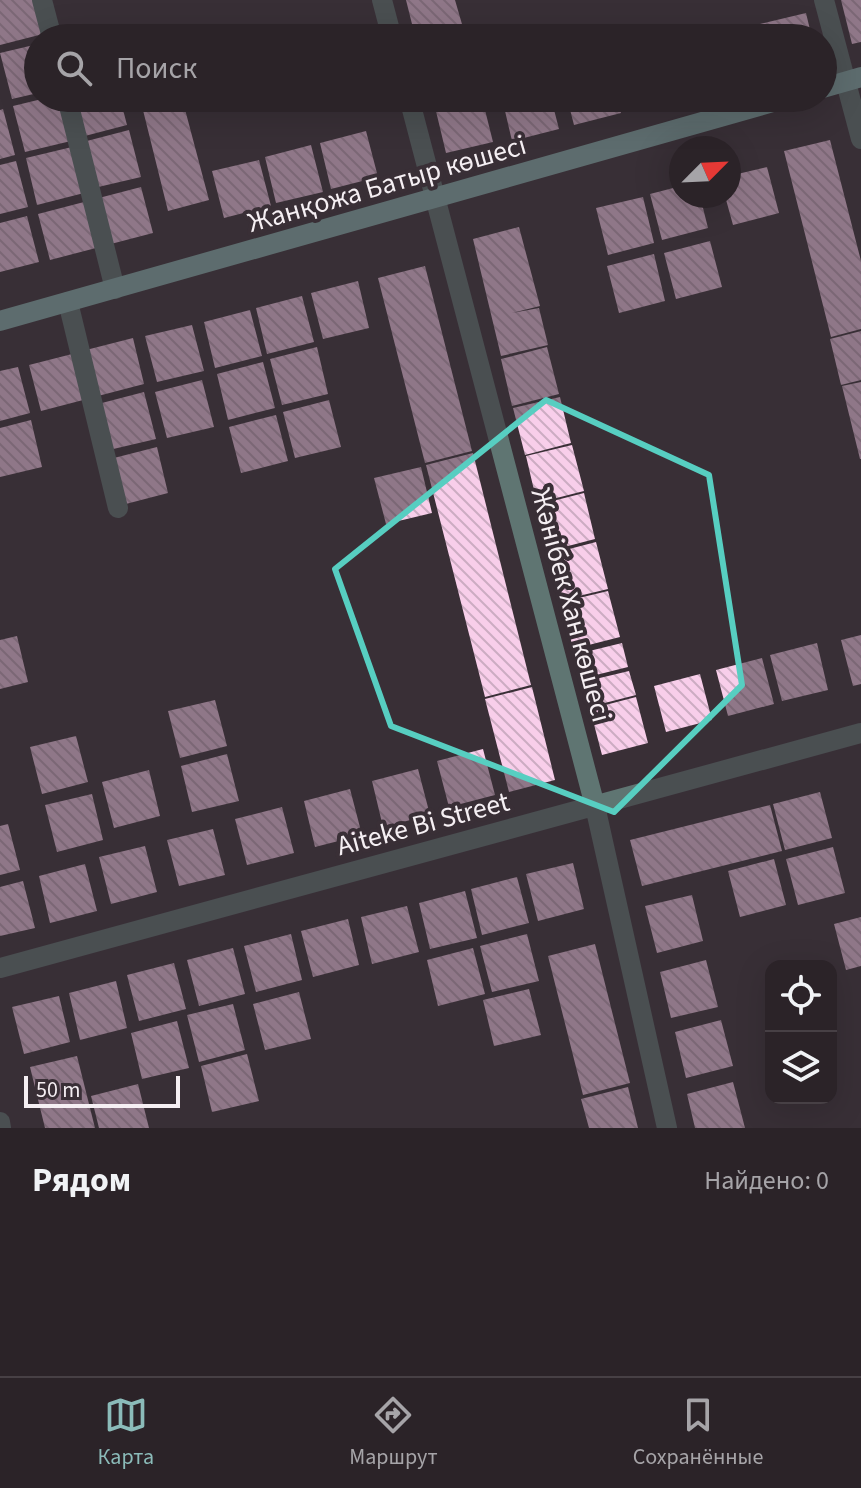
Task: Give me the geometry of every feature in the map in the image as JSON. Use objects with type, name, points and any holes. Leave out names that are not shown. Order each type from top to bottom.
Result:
[{"type":"main road","name":"Жанқожа Батыр көшесі","points":[[0,321],[739,112]]},
{"type":"street","points":[[42,0],[48,24]]},
{"type":"street","points":[[382,0],[388,24]]},
{"type":"street","points":[[824,0],[833,24]]},
{"type":"street","points":[[837,35],[853,79],[861,139]]},
{"type":"street","points":[[71,112],[115,289]]},
{"type":"street","name":"Жәнібек Хан көшесі","points":[[413,112],[595,806],[667,1128]]},
{"type":"street","points":[[68,302],[118,508]]},
{"type":"street","name":"Aiteke Bi Street","points":[[0,968],[861,733]]},
{"type":"highlighted area","points":[[546,400],[709,475],[742,685],[614,812],[391,726],[335,569]]},
{"type":"building","points":[[0,0],[35,0],[41,24],[24,24],[24,39],[0,45]]},
{"type":"building","points":[[406,0],[455,0],[462,24],[412,24]]},
{"type":"building","points":[[841,0],[861,0],[861,42],[852,44]]},
{"type":"building","points":[[806,13],[809,24],[760,24]]},
{"type":"building","points":[[24,47],[24,96],[12,99],[0,53]]},
{"type":"building","points":[[24,103],[24,112],[64,112],[71,141],[25,152],[13,106]]},
{"type":"building","points":[[3,109],[15,155],[0,159],[0,110]]},
{"type":"building","points":[[75,112],[124,112],[127,125],[81,137]]},
{"type":"building","points":[[143,112],[186,112],[209,200],[168,211]]},
{"type":"building","points":[[436,112],[486,112],[493,142],[446,153]]},
{"type":"building","points":[[505,112],[555,112],[559,129],[512,141]]},
{"type":"building","points":[[571,112],[621,112],[621,113],[574,125]]},
{"type":"building","points":[[129,130],[141,177],[94,188],[83,142]]},
{"type":"building","points":[[366,131],[378,177],[331,189],[320,143]]},
{"type":"building","points":[[830,140],[861,261],[861,329],[831,337],[784,151]]},
{"type":"building","points":[[311,145],[323,192],[276,203],[265,157]]},
{"type":"building","points":[[72,147],[84,193],[37,205],[26,158]]},
{"type":"building","points":[[259,160],[271,206],[224,218],[212,171]]},
{"type":"building","points":[[16,161],[28,207],[0,214],[0,165]]},
{"type":"building","points":[[767,167],[779,213],[733,225],[728,208],[741,208],[741,173]]},
{"type":"building","points":[[141,187],[153,233],[107,245],[95,199]]},
{"type":"building","points":[[669,189],[669,208],[703,208],[708,228],[662,240],[650,194]]},
{"type":"building","points":[[643,197],[654,243],[608,255],[596,208]]},
{"type":"building","points":[[84,202],[96,248],[50,260],[38,214]]},
{"type":"building","points":[[27,216],[39,262],[0,272],[0,223]]},
{"type":"building","points":[[519,227],[540,306],[512,313],[539,308],[548,345],[501,356],[473,239]]},
{"type":"building","points":[[710,241],[722,287],[676,299],[664,253]]},
{"type":"building","points":[[654,254],[665,301],[619,313],[607,266]]},
{"type":"building","points":[[425,266],[472,451],[425,463],[378,278]]},
{"type":"building","points":[[358,281],[369,328],[323,339],[311,293]]},
{"type":"building","points":[[302,296],[314,342],[267,354],[256,308]]},
{"type":"building","points":[[250,310],[262,356],[215,368],[204,322]]},
{"type":"building","points":[[192,325],[204,371],[157,382],[145,336]]},
{"type":"building","points":[[861,331],[861,380],[841,385],[830,339]]},
{"type":"building","points":[[133,338],[144,384],[98,396],[86,350]]},
{"type":"building","points":[[317,347],[328,394],[282,405],[270,359]]},
{"type":"building","points":[[547,347],[559,394],[512,406],[501,359]]},
{"type":"building","points":[[76,353],[87,399],[41,411],[29,365]]},
{"type":"building","points":[[263,362],[275,408],[228,420],[217,374]]},
{"type":"building","points":[[18,367],[30,413],[0,421],[0,371]]},
{"type":"building","points":[[202,380],[214,427],[167,438],[155,392]]},
{"type":"building","points":[[861,382],[861,459],[860,459],[842,386]]},
{"type":"building","points":[[144,392],[156,439],[109,450],[98,404]]},
{"type":"building","points":[[560,397],[571,443],[525,455],[513,408]]},
{"type":"building","points":[[329,400],[341,447],[295,458],[283,412]]},
{"type":"building","points":[[276,415],[288,461],[241,473],[229,427]]},
{"type":"building","points":[[31,420],[42,467],[0,477],[0,428]]},
{"type":"building","points":[[572,445],[584,491],[537,503],[526,456]]},
{"type":"building","points":[[157,447],[168,493],[122,505],[110,459]]},
{"type":"building","points":[[473,453],[531,685],[485,697],[426,465]]},
{"type":"building","points":[[421,467],[432,513],[386,524],[374,478]]},
{"type":"building","points":[[584,493],[595,539],[549,551],[537,505]]},
{"type":"building","points":[[596,542],[608,589],[562,600],[550,554]]},
{"type":"building","points":[[608,591],[620,637],[573,649],[562,602]]},
{"type":"building","points":[[861,635],[861,684],[853,686],[841,640]]},
{"type":"building","points":[[17,636],[28,682],[0,689],[0,640]]},
{"type":"building","points":[[622,643],[628,667],[584,678],[577,654]]},
{"type":"building","points":[[817,643],[828,690],[782,701],[770,655]]},
{"type":"building","points":[[762,658],[774,704],[728,716],[716,670]]},
{"type":"building","points":[[629,671],[636,695],[589,707],[583,682]]},
{"type":"building","points":[[700,674],[712,720],[666,732],[654,686]]},
{"type":"building","points":[[532,687],[555,780],[509,792],[485,699]]},
{"type":"building","points":[[636,697],[648,743],[602,755],[590,709]]},
{"type":"building","points":[[215,700],[227,746],[180,758],[168,711]]},
{"type":"building","points":[[76,736],[88,782],[42,794],[30,747]]},
{"type":"building","points":[[483,749],[495,795],[449,807],[437,761]]},
{"type":"building","points":[[227,754],[239,801],[192,812],[181,766]]},
{"type":"building","points":[[418,769],[430,815],[383,827],[372,781]]},
{"type":"building","points":[[149,770],[160,816],[114,828],[102,782]]},
{"type":"building","points":[[350,789],[362,835],[315,847],[304,801]]},
{"type":"building","points":[[820,792],[832,838],[785,850],[773,804]]},
{"type":"building","points":[[92,794],[103,840],[57,852],[45,805]]},
{"type":"building","points":[[770,805],[782,851],[642,886],[630,840]]},
{"type":"building","points":[[282,807],[294,853],[247,865],[235,819]]},
{"type":"building","points":[[8,824],[20,870],[0,875],[0,826]]},
{"type":"building","points":[[213,829],[225,875],[179,886],[167,840]]},
{"type":"building","points":[[145,846],[157,892],[111,904],[99,857]]},
{"type":"building","points":[[833,847],[845,893],[798,905],[786,859]]},
{"type":"building","points":[[774,859],[786,905],[740,917],[728,871]]},
{"type":"building","points":[[573,863],[584,909],[538,921],[526,874]]},
{"type":"building","points":[[85,864],[97,911],[50,923],[39,876]]},
{"type":"building","points":[[517,877],[529,923],[482,935],[471,889]]},
{"type":"building","points":[[23,881],[35,928],[0,936],[0,887]]},
{"type":"building","points":[[465,891],[477,938],[430,949],[419,903]]},
{"type":"building","points":[[692,895],[703,941],[657,953],[645,906]]},
{"type":"building","points":[[407,906],[419,952],[372,964],[361,917]]},
{"type":"building","points":[[861,917],[861,966],[846,970],[834,924]]},
{"type":"building","points":[[348,919],[359,965],[313,977],[301,931]]},
{"type":"building","points":[[291,934],[302,980],[256,992],[244,946]]},
{"type":"building","points":[[527,934],[539,981],[492,992],[480,946]]},
{"type":"building","points":[[595,944],[630,1083],[583,1095],[548,956]]},
{"type":"building","points":[[233,948],[245,994],[199,1006],[187,960]]},
{"type":"building","points":[[473,948],[485,994],[438,1006],[427,960]]},
{"type":"building","points":[[706,960],[718,1007],[671,1018],[660,972]]},
{"type":"building","points":[[174,963],[186,1009],[139,1021],[127,975]]},
{"type":"building","points":[[116,981],[127,1028],[80,1040],[69,993]]},
{"type":"building","points":[[529,989],[541,1035],[494,1046],[483,1000]]},
{"type":"building","points":[[299,992],[311,1039],[265,1050],[253,1004]]},
{"type":"building","points":[[59,996],[70,1042],[24,1054],[12,1007]]},
{"type":"building","points":[[233,1004],[245,1050],[199,1062],[187,1015]]},
{"type":"building","points":[[721,1020],[733,1066],[686,1078],[675,1032]]},
{"type":"building","points":[[177,1021],[189,1068],[142,1079],[131,1033]]},
{"type":"building","points":[[247,1054],[259,1101],[212,1112],[201,1066]]},
{"type":"building","points":[[77,1056],[95,1128],[45,1128],[30,1067]]},
{"type":"building","points":[[733,1082],[745,1128],[695,1128],[687,1094]]},
{"type":"building","points":[[138,1084],[149,1128],[99,1128],[91,1096]]},
{"type":"building","points":[[628,1087],[638,1128],[589,1128],[581,1099]]}]
